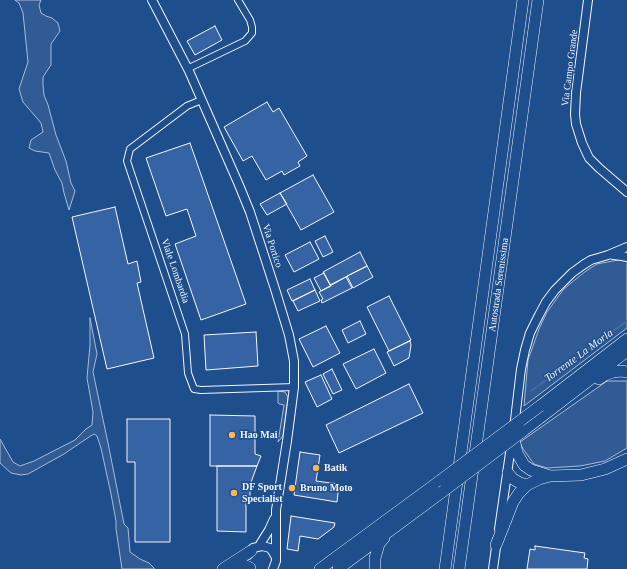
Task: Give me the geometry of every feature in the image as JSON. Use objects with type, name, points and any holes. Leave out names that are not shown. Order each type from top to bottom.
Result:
[{"type":"highway","name":"Autostrada Serenissima","points":[[445,569],[523,0]]},
{"type":"highway","name":"Autostrada Serenissima","points":[[459,569],[538,0]]},
{"type":"highway","points":[[320,569],[540,406],[627,339]]},
{"type":"highway","points":[[338,569],[442,492],[518,433],[541,418],[627,351]]},
{"type":"highway","points":[[567,397],[580,392],[605,375],[621,371],[627,372]]},
{"type":"highway","points":[[518,433],[517,453],[524,465],[531,470],[550,476]]},
{"type":"highway","points":[[496,545],[513,502],[527,485],[539,479],[550,476],[581,475],[605,469],[627,458]]},
{"type":"highway","points":[[508,473],[513,479],[527,485]]},
{"type":"highway","points":[[375,569],[376,551],[387,533]]},
{"type":"highway","points":[[223,569],[255,548]]},
{"type":"highway","points":[[223,569],[238,565],[246,566],[251,569]]},
{"type":"highway","points":[[223,569],[234,569]]},
{"type":"main road","name":"Via Portico","points":[[152,0],[189,71],[237,179],[275,289],[289,335],[295,376],[276,516],[276,561],[273,569]]},
{"type":"main road","name":"Via Campo Grande","points":[[588,0],[576,93],[576,124],[582,143],[590,158],[599,168],[627,192]]},
{"type":"main road","points":[[493,569],[508,473],[518,433],[521,368],[530,333],[546,302],[555,290],[572,273],[591,260],[627,247]]},
{"type":"main road","points":[[608,255],[627,257]]},
{"type":"main road","name":"Via Portico","points":[[251,569],[248,565],[248,559],[269,530],[276,516]]},
{"type":"main road","points":[[255,548],[264,546],[270,548],[275,556]]},
{"type":"street","points":[[189,71],[189,68],[245,41],[252,33],[250,20],[238,0]]},
{"type":"street","name":"Viale Lombardia","points":[[202,101],[187,106],[130,149],[127,161],[185,334],[188,373],[194,389],[294,387]]},
{"type":"shaded area","points":[[15,0],[41,0],[39,5],[41,13],[52,18],[58,23],[60,31],[51,44],[51,65],[43,77],[43,85],[44,95],[56,135],[66,161],[71,183],[75,191],[69,210],[62,183],[55,170],[49,153],[35,151],[29,148],[31,140],[43,132],[41,123],[23,102],[19,89],[28,62],[23,13],[19,3]]},
{"type":"shaded area","points":[[623,259],[627,261],[627,328],[524,406],[528,360],[547,312],[563,290],[586,271],[597,264]]},
{"type":"shaded area","points":[[90,318],[97,354],[93,372],[124,524],[128,528],[130,552],[149,563],[155,569],[122,569],[111,494],[97,436],[94,434],[64,454],[28,474],[21,475],[11,473],[0,463],[0,439],[13,462],[20,466],[34,461],[75,440],[92,425],[93,412],[87,378],[90,345]]},
{"type":"shaded area","points":[[607,381],[627,381],[627,448],[605,461],[580,466],[547,468],[534,464],[523,449],[520,442]]},
{"type":"shaded area","points":[[278,391],[285,392],[288,397],[283,436],[278,442],[284,405],[278,403]]},
{"type":"building","points":[[215,26],[222,40],[195,55],[187,41]]},
{"type":"building","points":[[267,102],[273,112],[279,108],[307,156],[298,162],[300,166],[284,175],[282,171],[266,180],[252,156],[243,161],[224,127]]},
{"type":"building","points":[[190,143],[246,304],[201,320],[175,244],[196,236],[187,209],[166,216],[146,158]]},
{"type":"building","points":[[313,175],[334,212],[301,230],[280,193]]},
{"type":"building","points":[[280,193],[287,204],[267,215],[260,204]]},
{"type":"building","points":[[115,207],[128,264],[137,261],[141,282],[137,283],[154,358],[107,369],[72,217]]},
{"type":"building","points":[[325,236],[333,252],[323,257],[315,241]]},
{"type":"building","points":[[310,242],[319,259],[294,272],[285,255]]},
{"type":"building","points":[[360,252],[367,266],[330,285],[323,272]]},
{"type":"building","points":[[367,266],[373,277],[353,288],[347,276]]},
{"type":"building","points":[[324,273],[331,286],[321,291],[314,278]]},
{"type":"building","points":[[346,277],[352,288],[322,303],[321,300],[323,299],[319,292]]},
{"type":"building","points":[[310,279],[315,290],[292,301],[287,290]]},
{"type":"building","points":[[315,290],[320,301],[298,311],[293,301]]},
{"type":"building","points":[[389,296],[411,340],[389,351],[367,307]]},
{"type":"building","points":[[360,321],[366,334],[348,343],[342,330]]},
{"type":"building","points":[[326,326],[340,353],[313,367],[299,339]]},
{"type":"building","points":[[256,332],[258,366],[206,370],[204,335]]},
{"type":"building","points":[[410,341],[411,345],[409,358],[394,366],[387,352]]},
{"type":"building","points":[[374,349],[386,373],[356,389],[343,364]]},
{"type":"building","points":[[332,369],[342,390],[333,394],[323,374]]},
{"type":"building","points":[[321,375],[332,399],[317,407],[305,382]]},
{"type":"building","points":[[409,384],[423,413],[339,453],[326,425]]},
{"type":"building","name":"Hao Mai","points":[[210,415],[255,416],[255,454],[261,456],[257,466],[210,466]]},
{"type":"building","points":[[127,419],[170,419],[170,542],[135,542],[135,462],[127,462]]},
{"type":"building","points":[[300,452],[320,455],[316,481],[339,484],[337,502],[294,495]]},
{"type":"building","name":"DF Sport Specialist","points":[[217,466],[257,466],[250,485],[250,501],[246,502],[246,532],[217,531]]},
{"type":"building","points":[[291,516],[335,523],[334,527],[318,539],[300,536],[298,551],[287,549]]},
{"type":"building","points":[[535,546],[585,553],[584,558],[588,559],[587,569],[527,569],[530,549],[535,550]]},
{"type":"waterway","name":"Torrente La Morla","points":[[531,391],[627,321]]},
{"type":"place","name":"Hao Mai","points":[[232,435]]},
{"type":"place","name":"Batik","points":[[316,468]]},
{"type":"place","name":"Bruno Moto","points":[[292,488]]},
{"type":"place","name":"DF Sport Specialist","points":[[234,493]]}]
